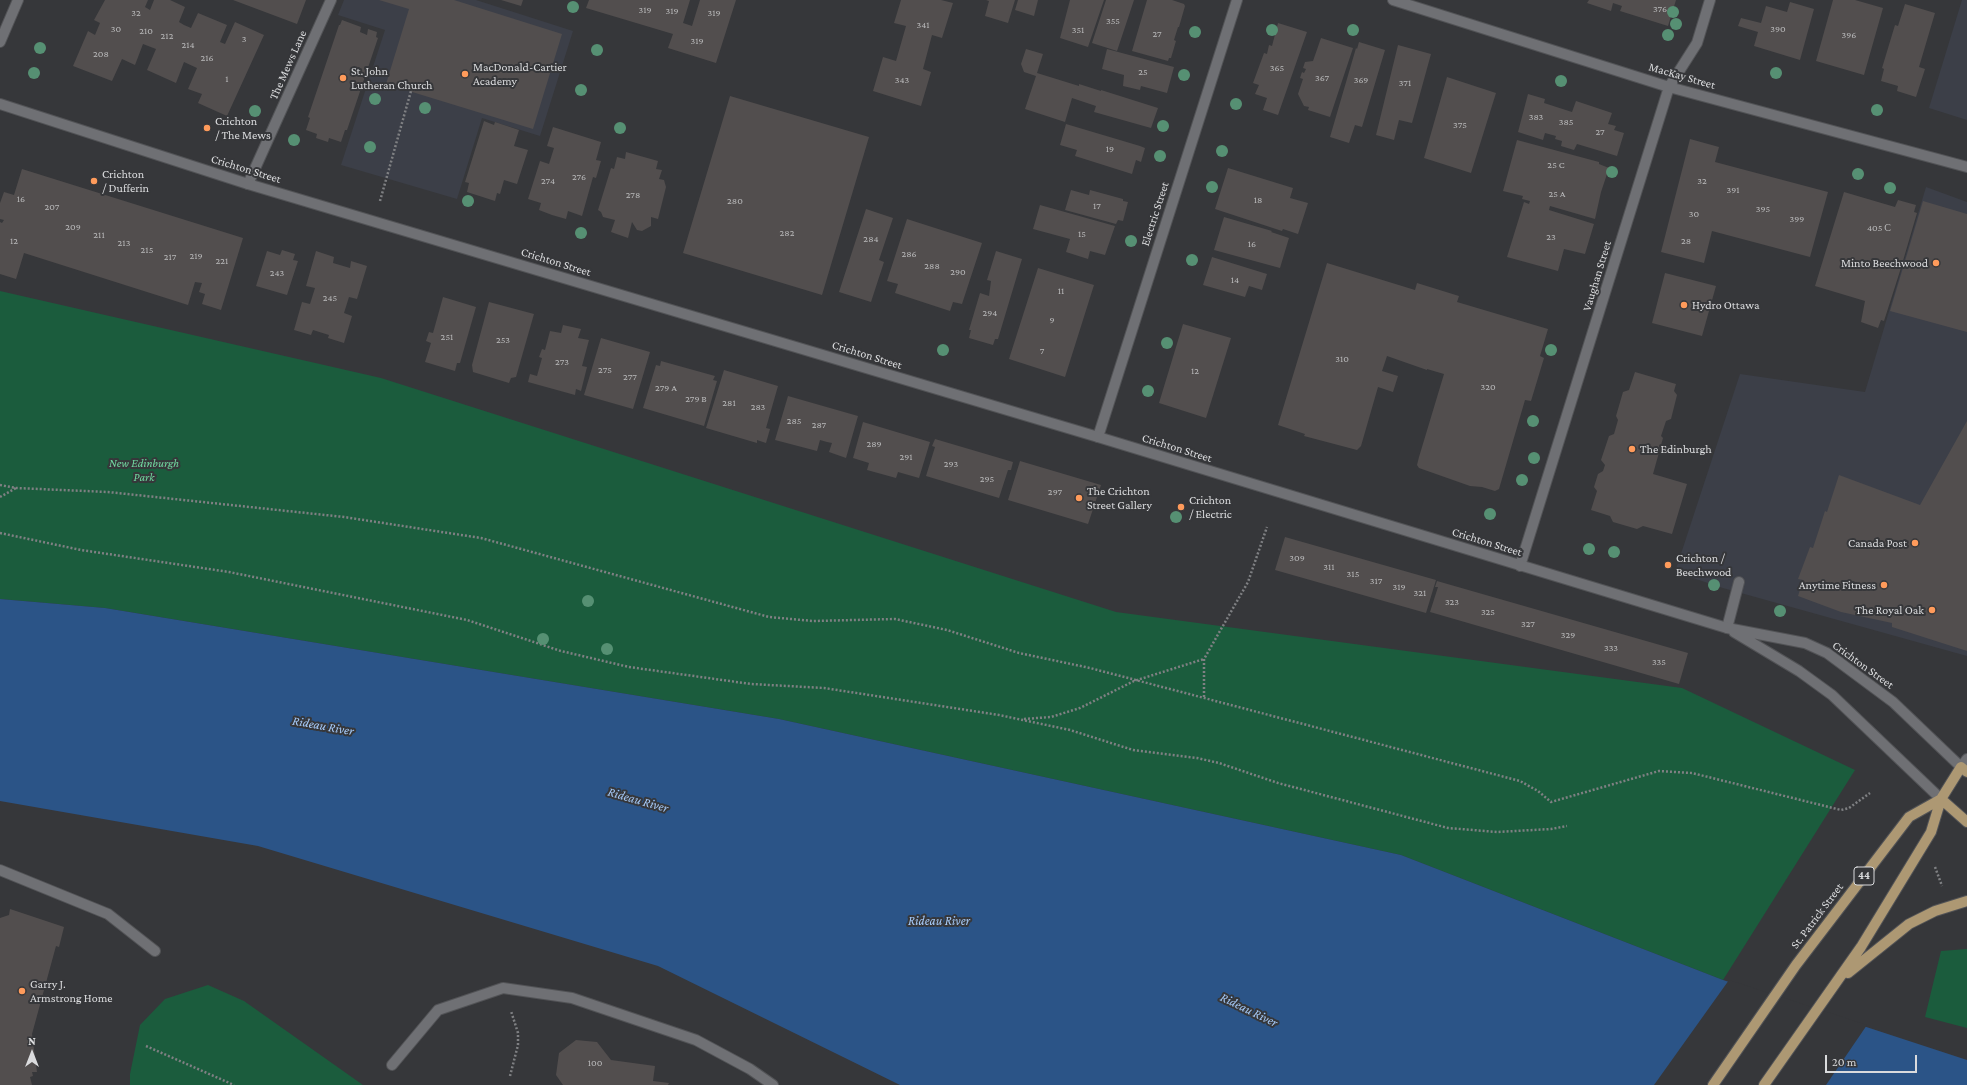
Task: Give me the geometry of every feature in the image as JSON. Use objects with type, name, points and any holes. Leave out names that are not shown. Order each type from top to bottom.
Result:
[{"type":"main road","name":"44","points":[[1764,1085],[1861,947],[1931,832],[1941,799],[1964,770]]},
{"type":"main road","points":[[1941,799],[1967,822]]},
{"type":"main road","name":"St. Patrick Street","points":[[1713,1085],[1796,965],[1909,817],[1941,799]]},
{"type":"main road","points":[[1838,980],[1909,924],[1935,911],[1967,901]]},
{"type":"street","points":[[0,42],[18,0]]},
{"type":"street","name":"The Mews Lane","points":[[248,184],[331,0]]},
{"type":"street","name":"Electric Street","points":[[1098,437],[1237,0]]},
{"type":"street","name":"MacKay Street","points":[[1393,0],[1669,87],[1967,166]]},
{"type":"street","name":"Vaughan Street","points":[[1520,566],[1669,87],[1697,43],[1710,0]]},
{"type":"street","name":"Crichton Street","points":[[0,104],[248,184],[1098,437],[1727,628],[1805,643],[1827,653],[1893,702],[1964,770]]},
{"type":"street","points":[[1727,628],[1739,582]]},
{"type":"street","name":"Crichton Street","points":[[1727,628],[1799,671],[1832,695],[1941,799]]},
{"type":"street","name":"44","points":[[1964,770],[1967,758]]},
{"type":"street","points":[[0,870],[108,914],[156,951]]},
{"type":"street","points":[[392,1065],[438,1010],[503,988],[572,998],[696,1040],[750,1069],[772,1085]]},
{"type":"path","points":[[374,221],[411,91]]},
{"type":"path","points":[[0,485],[16,488],[108,492],[344,517],[481,538],[769,617],[813,621],[895,619],[947,630],[1018,653],[1090,668],[1134,681],[1204,697],[1520,781],[1538,791],[1551,802],[1659,770],[1692,773],[1841,810],[1849,808],[1870,793]]},
{"type":"path","points":[[0,497],[16,488]]},
{"type":"path","points":[[1204,697],[1204,659],[1248,582],[1267,527]]},
{"type":"path","points":[[0,533],[81,550],[229,572],[467,620],[561,651],[629,667],[751,684],[832,689],[1018,719],[1070,730],[1133,750],[1197,758],[1219,763],[1278,783],[1448,828],[1497,832],[1551,829],[1567,826]]},
{"type":"path","points":[[1018,719],[1051,717],[1080,708],[1134,681],[1204,659]]},
{"type":"path","points":[[503,988],[518,1033],[518,1045],[510,1076]]},
{"type":"path","points":[[146,1046],[234,1085]]},
{"type":"shaded area","name":"MacDonald-Cartier Academy","points":[[344,0],[476,0],[573,31],[540,136],[482,118],[457,199],[341,165],[385,30],[338,15]]},
{"type":"shaded area","points":[[1962,0],[1967,0],[1967,120],[1929,108]]},
{"type":"shaded area","points":[[1926,187],[1967,202],[1967,656],[1723,588],[1675,572],[1740,374],[1865,392]]},
{"type":"green space","name":"New Edinburgh Park","points":[[0,291],[381,378],[1116,612],[1682,688],[1855,770],[1723,980],[1401,855],[779,719],[105,608],[0,599]]},
{"type":"green space","points":[[1967,949],[1967,1028],[1925,1017],[1941,951]]},
{"type":"green space","points":[[208,985],[244,1001],[363,1085],[130,1085],[130,1074],[140,1025],[165,999]]},
{"type":"water","name":"Rideau River","points":[[0,599],[105,608],[779,719],[1401,855],[1723,980],[1967,1060],[1967,1085],[900,1085],[658,966],[258,846],[0,801]]},
{"type":"pier","points":[[1729,980],[1867,1025],[1826,1085],[1654,1085]]},
{"type":"building","points":[[105,0],[148,0],[145,7],[150,10],[154,0],[170,0],[185,7],[179,22],[184,25],[191,28],[198,13],[227,25],[220,42],[225,44],[235,22],[264,35],[227,116],[198,103],[202,94],[188,89],[197,68],[184,62],[176,83],[147,70],[156,49],[143,44],[135,65],[122,59],[112,81],[73,66],[88,31],[95,35],[100,23],[94,20]]},
{"type":"building","points":[[233,0],[306,0],[297,24]]},
{"type":"building","points":[[379,0],[454,0],[562,34],[533,129],[386,84],[409,9]]},
{"type":"building","points":[[501,0],[523,0],[521,6]]},
{"type":"building","points":[[589,0],[690,0],[683,23],[692,26],[700,0],[736,0],[716,63],[668,48],[673,34],[586,8]]},
{"type":"building","points":[[901,0],[941,0],[953,3],[942,38],[932,35],[923,69],[931,72],[921,106],[873,91],[883,57],[896,61],[906,26],[894,23]]},
{"type":"building","points":[[986,0],[1015,0],[1008,23],[985,16],[989,1]]},
{"type":"building","points":[[1018,0],[1038,0],[1034,16],[1015,10]]},
{"type":"building","points":[[1070,0],[1104,0],[1088,47],[1060,38]]},
{"type":"building","points":[[1106,0],[1134,0],[1117,51],[1092,43]]},
{"type":"building","points":[[1147,0],[1172,0],[1184,4],[1185,6],[1174,40],[1176,41],[1171,58],[1169,58],[1168,61],[1132,51]]},
{"type":"building","points":[[1589,0],[1676,0],[1668,26],[1620,11],[1622,6],[1613,3],[1611,11],[1587,3]]},
{"type":"building","points":[[1833,0],[1855,0],[1883,8],[1864,75],[1816,61]]},
{"type":"building","points":[[1790,2],[1814,9],[1800,60],[1754,46],[1758,32],[1738,26],[1741,18],[1761,23],[1766,6],[1787,12]]},
{"type":"building","points":[[1905,4],[1935,13],[1919,67],[1925,69],[1916,97],[1897,91],[1898,86],[1881,81],[1884,69],[1882,68],[1895,25],[1898,26]]},
{"type":"building","name":"St. John Lutheran Church","points":[[342,20],[361,27],[360,32],[367,35],[368,29],[377,32],[376,37],[378,38],[347,130],[345,130],[341,142],[329,138],[328,142],[316,138],[317,134],[306,130],[310,118],[308,117]]},
{"type":"building","points":[[1278,23],[1307,32],[1278,115],[1263,110],[1267,98],[1255,94],[1259,85],[1253,83],[1264,53],[1267,54],[1269,45],[1272,46]]},
{"type":"building","points":[[1321,38],[1353,48],[1330,117],[1308,110],[1309,107],[1304,106],[1298,94],[1303,79],[1300,78],[1302,72],[1304,73],[1306,69],[1303,68],[1305,62],[1313,61]]},
{"type":"building","points":[[1359,42],[1385,50],[1362,127],[1355,125],[1349,143],[1330,137]]},
{"type":"building","points":[[1398,45],[1431,54],[1412,123],[1399,120],[1394,140],[1376,135]]},
{"type":"building","points":[[1026,49],[1043,54],[1037,73],[1079,86],[1079,84],[1101,90],[1158,108],[1151,128],[1094,112],[1096,106],[1072,98],[1065,122],[1025,109],[1036,76],[1024,72],[1021,64]]},
{"type":"building","points":[[1107,49],[1174,67],[1167,93],[1141,86],[1140,90],[1123,86],[1124,75],[1102,69]]},
{"type":"building","points":[[1447,77],[1496,93],[1471,173],[1424,158]]},
{"type":"building","points":[[1528,94],[1545,99],[1544,103],[1572,112],[1576,101],[1612,113],[1608,124],[1616,126],[1614,130],[1624,133],[1617,156],[1577,144],[1574,150],[1561,146],[1562,141],[1555,139],[1556,136],[1545,133],[1543,140],[1518,132]]},
{"type":"building","points":[[730,96],[869,137],[822,295],[683,253]]},
{"type":"building","points":[[484,121],[494,125],[495,122],[519,130],[514,146],[528,150],[517,184],[504,180],[500,194],[497,193],[495,201],[467,192],[469,183],[465,182]]},
{"type":"building","points":[[1066,124],[1145,148],[1141,162],[1136,160],[1132,174],[1075,156],[1077,150],[1060,145]]},
{"type":"building","points":[[553,127],[601,142],[596,160],[601,161],[596,178],[593,177],[582,216],[568,211],[566,219],[552,215],[539,210],[541,203],[528,199],[540,161],[549,164],[554,148],[547,146]]},
{"type":"building","points":[[1690,139],[1719,147],[1715,162],[1828,192],[1810,257],[1712,231],[1704,263],[1661,252]]},
{"type":"building","points":[[1517,140],[1599,162],[1599,164],[1609,168],[1601,192],[1595,219],[1550,206],[1549,210],[1594,224],[1585,254],[1564,249],[1558,271],[1507,257],[1524,202],[1529,204],[1530,201],[1522,199],[1523,196],[1503,191]]},
{"type":"building","points":[[626,152],[658,161],[656,169],[662,170],[659,179],[664,180],[666,187],[658,219],[651,217],[651,226],[642,231],[637,230],[632,222],[628,238],[611,232],[615,220],[603,217],[601,212],[598,210],[611,168],[614,169],[617,157],[625,159]]},
{"type":"building","points":[[1228,168],[1293,188],[1290,198],[1308,203],[1298,234],[1283,229],[1282,231],[1215,209]]},
{"type":"building","points":[[22,169],[243,238],[221,310],[202,304],[205,294],[199,292],[202,283],[195,282],[188,305],[24,253],[16,279],[0,274],[0,222],[2,223],[4,220],[0,219],[0,203],[4,192],[14,195]]},
{"type":"building","points":[[1071,190],[1089,195],[1090,190],[1123,199],[1123,201],[1128,202],[1123,221],[1118,220],[1116,224],[1065,210]]},
{"type":"building","points":[[1844,192],[1895,207],[1898,200],[1916,205],[1914,212],[1917,213],[1900,271],[1884,321],[1881,320],[1878,328],[1861,322],[1865,301],[1815,286]]},
{"type":"building","name":"Minto Beechwood","points":[[1923,201],[1967,214],[1967,332],[1890,311]]},
{"type":"building","points":[[1040,205],[1115,226],[1105,255],[1090,251],[1088,259],[1066,252],[1070,239],[1033,229]]},
{"type":"building","points":[[866,209],[893,218],[879,260],[884,262],[871,302],[839,292]]},
{"type":"building","points":[[1224,217],[1272,231],[1271,232],[1289,238],[1280,268],[1214,250]]},
{"type":"building","points":[[907,219],[982,243],[962,304],[953,302],[950,311],[895,293],[898,284],[887,281]]},
{"type":"building","points":[[282,250],[295,254],[293,260],[298,261],[287,295],[256,286],[267,251],[280,255]]},
{"type":"building","points":[[316,251],[334,257],[333,263],[350,268],[351,261],[367,266],[357,299],[349,297],[344,313],[352,316],[344,343],[328,338],[329,335],[313,330],[311,335],[294,330],[302,302],[310,304],[315,288],[306,286]]},
{"type":"building","points":[[996,251],[1022,259],[998,339],[995,339],[993,345],[969,338],[971,330],[969,330],[980,293],[989,296],[991,281],[987,280]]},
{"type":"building","points":[[1212,257],[1267,274],[1262,290],[1249,286],[1245,297],[1203,285]]},
{"type":"building","points":[[1327,263],[1415,290],[1417,283],[1459,296],[1457,302],[1548,329],[1540,356],[1544,358],[1531,401],[1525,400],[1499,489],[1495,491],[1482,487],[1470,486],[1419,468],[1417,465],[1419,457],[1444,374],[1427,370],[1387,356],[1382,371],[1398,376],[1393,392],[1378,387],[1361,446],[1357,450],[1304,436],[1305,434],[1278,425]]},
{"type":"building","points":[[1038,268],[1094,285],[1065,377],[1009,359]]},
{"type":"building","name":"Hydro Ottawa","points":[[1665,273],[1716,286],[1702,336],[1652,323]]},
{"type":"building","points":[[443,297],[476,307],[460,363],[457,363],[455,371],[425,362],[431,343],[426,341],[429,332],[433,333]]},
{"type":"building","points":[[489,302],[534,314],[516,377],[511,378],[509,383],[473,372],[472,365]]},
{"type":"building","points":[[1183,324],[1231,338],[1206,418],[1159,403]]},
{"type":"building","points":[[563,325],[581,329],[578,338],[589,340],[582,366],[587,367],[581,391],[576,389],[575,395],[528,382],[530,374],[537,376],[542,358],[539,357],[542,349],[545,350],[550,331],[561,333]]},
{"type":"building","points":[[601,338],[650,352],[633,409],[584,395]]},
{"type":"building","points":[[661,361],[715,376],[713,380],[717,381],[704,426],[643,408],[656,365],[660,366]]},
{"type":"building","points":[[724,370],[778,386],[766,428],[770,429],[766,443],[757,440],[757,443],[706,428]]},
{"type":"building","name":"The Edinburgh","points":[[1635,372],[1676,384],[1674,391],[1677,395],[1671,419],[1666,421],[1661,436],[1663,438],[1653,474],[1687,484],[1672,534],[1643,526],[1637,529],[1613,522],[1610,516],[1591,510],[1597,491],[1594,487],[1598,474],[1603,471],[1605,465],[1601,460],[1609,436],[1614,434],[1618,420],[1616,416],[1623,392],[1629,390]]},
{"type":"building","points":[[788,396],[858,416],[846,458],[829,452],[832,443],[820,440],[817,451],[775,440]]},
{"type":"building","points":[[1967,421],[1967,651],[1892,627],[1892,623],[1841,612],[1798,596],[1803,580],[1798,579],[1810,547],[1813,548],[1839,475],[1920,505]]},
{"type":"building","points":[[863,422],[930,442],[919,478],[898,472],[896,478],[867,470],[869,463],[853,458]]},
{"type":"building","points":[[935,439],[1013,462],[1011,470],[1008,470],[999,498],[926,476],[935,447],[932,446]]},
{"type":"building","points":[[1020,461],[1101,485],[1088,524],[1008,500]]},
{"type":"building","points":[[1285,537],[1436,580],[1426,613],[1275,570]]},
{"type":"building","points":[[1437,581],[1688,653],[1679,684],[1430,612],[1438,587],[1435,587]]},
{"type":"building","name":"Garry J. Armstrong Home","points":[[10,909],[64,927],[59,947],[56,946],[32,1034],[37,1072],[32,1072],[33,1076],[30,1077],[32,1085],[0,1085],[0,918],[9,915]]},
{"type":"building","points":[[576,1040],[597,1042],[611,1060],[655,1066],[653,1081],[669,1083],[668,1085],[563,1085],[556,1075],[559,1053]]},
{"type":"place","name":"MacDonald-Cartier Academy","points":[[465,74]]},
{"type":"place","name":"St. John Lutheran Church","points":[[343,78]]},
{"type":"place","name":"Crichton / The Mews","points":[[207,128]]},
{"type":"place","name":"Crichton / Dufferin","points":[[94,181]]},
{"type":"place","name":"Minto Beechwood","points":[[1936,263]]},
{"type":"place","name":"Hydro Ottawa","points":[[1684,305]]},
{"type":"place","name":"The Edinburgh","points":[[1632,449]]},
{"type":"place","name":"The Crichton Street Gallery","points":[[1079,498]]},
{"type":"place","name":"Crichton / Electric","points":[[1181,507]]},
{"type":"place","name":"Canada Post","points":[[1915,543]]},
{"type":"place","name":"Crichton / Beechwood","points":[[1668,565]]},
{"type":"place","name":"Anytime Fitness","points":[[1884,585]]},
{"type":"place","name":"The Royal Oak","points":[[1932,610]]},
{"type":"place","name":"Garry J. Armstrong Home","points":[[22,991]]}]
